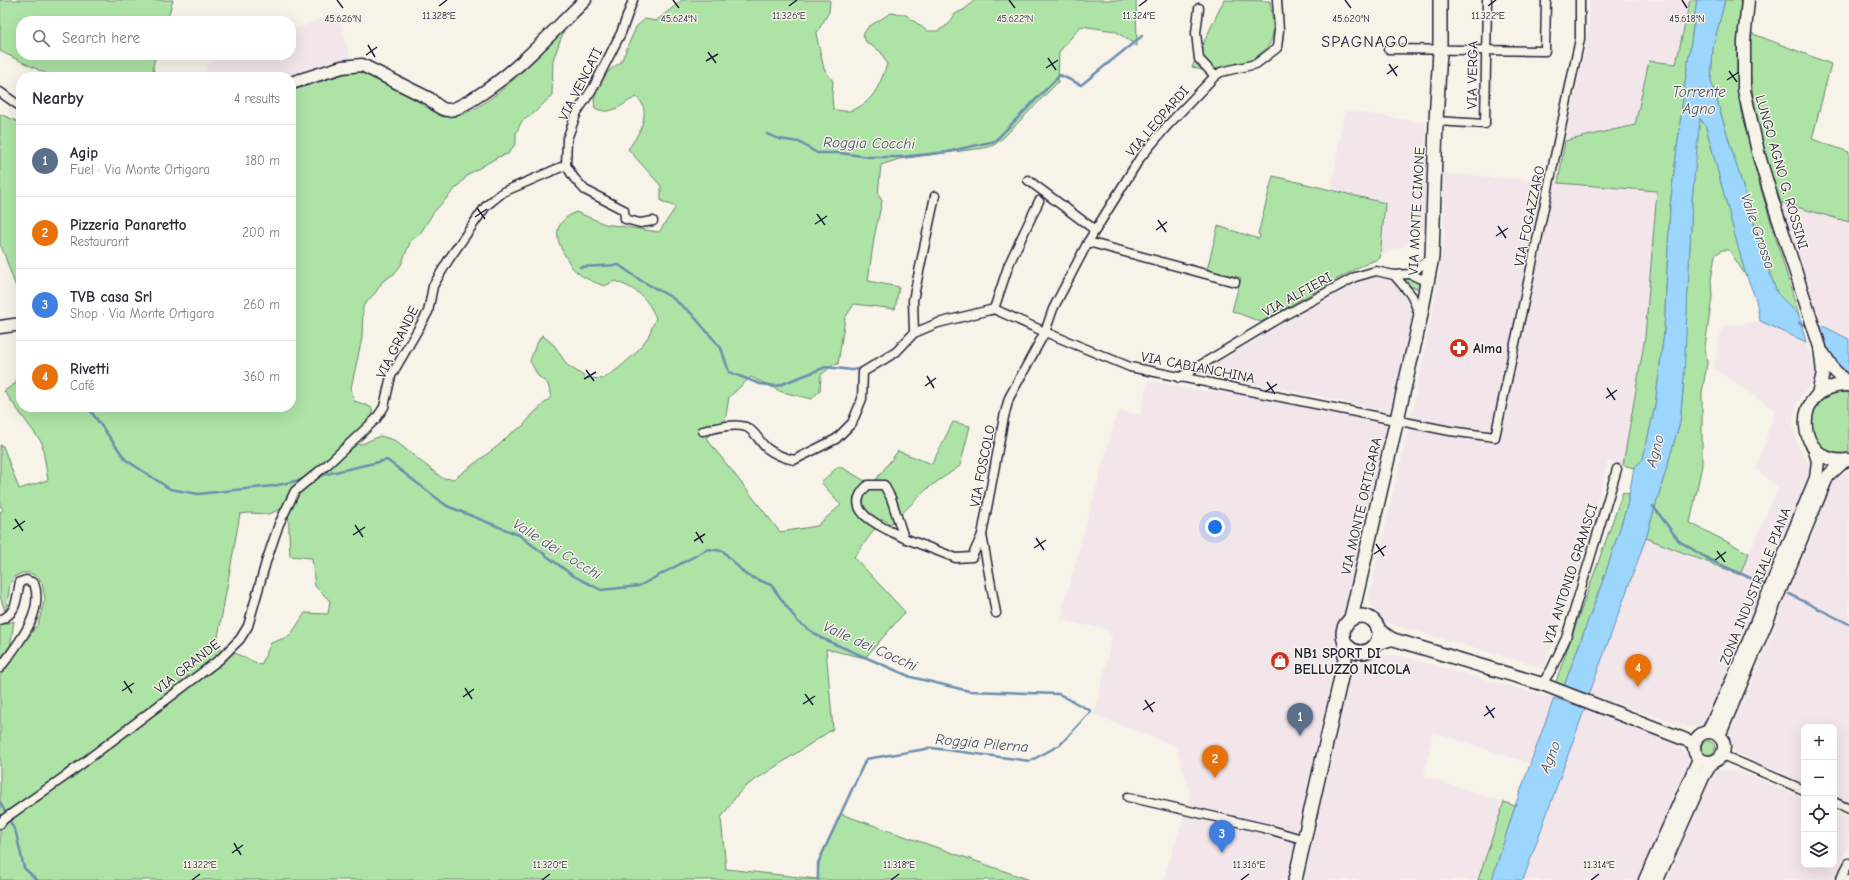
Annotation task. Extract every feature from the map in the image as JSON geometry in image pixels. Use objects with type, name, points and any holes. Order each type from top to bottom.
[{"type":"main road","points":[[296,81],[342,67],[362,65],[430,99],[439,107],[448,110],[463,105],[480,95],[514,70],[585,0]]},
{"type":"main road","name":"VIA MONTE CIMONE","points":[[1397,420],[1420,321],[1432,257],[1436,121],[1440,51],[1440,0]]},
{"type":"main road","name":"LUNGO AGNO G. ROSSINI","points":[[1748,0],[1744,41],[1744,90],[1759,156],[1820,347]]},
{"type":"main road","points":[[0,327],[16,325]]},
{"type":"main road","points":[[1820,347],[1834,370],[1849,385]]},
{"type":"main road","points":[[1818,394],[1823,373],[1820,347]]},
{"type":"main road","points":[[1818,394],[1827,388],[1838,385],[1849,385]]},
{"type":"main road","name":"ZONA INDUSTRIALE PIANA","points":[[1714,734],[1739,665],[1816,478],[1818,461],[1814,448],[1807,435],[1805,420],[1809,406],[1818,394]]},
{"type":"main road","name":"VIA MONTE ORTIGARA","points":[[1358,617],[1356,599],[1397,420]]},
{"type":"main road","name":"ZONA INDUSTRIALE PIANA","points":[[1814,448],[1823,455],[1833,459],[1847,460]]},
{"type":"main road","name":"ZONA INDUSTRIALE PIANA","points":[[1714,734],[1825,482],[1834,469],[1847,460]]},
{"type":"main road","points":[[1295,880],[1345,660],[1343,630],[1358,617],[1374,621],[1379,630],[1392,639],[1547,686],[1602,706],[1694,743],[1695,752],[1699,759],[1712,762]]},
{"type":"main road","points":[[1345,660],[1360,653],[1369,651],[1379,640],[1379,630]]},
{"type":"main road","points":[[1376,644],[1392,639]]},
{"type":"main road","points":[[1345,643],[1351,650],[1360,653]]},
{"type":"main road","points":[[1657,880],[1703,777],[1712,762],[1722,754],[1724,746],[1714,734]]},
{"type":"main road","name":"ZONA INDUSTRIALE PIANA","points":[[1694,743],[1699,736],[1714,734]]},
{"type":"main road","points":[[1645,880],[1699,759]]},
{"type":"street","name":"VIA VENCATI","points":[[566,165],[567,139],[577,112],[593,88],[621,33],[633,0]]},
{"type":"street","name":"VIA LEOPARDI","points":[[1045,332],[1053,309],[1088,242],[1140,158],[1167,126],[1215,76],[1221,72],[1256,64],[1277,48],[1280,30],[1277,0]]},
{"type":"street","name":"VIA VERGA","points":[[1436,121],[1485,124],[1487,0]]},
{"type":"street","points":[[1388,49],[1440,51],[1544,51],[1546,0]]},
{"type":"street","name":"VIA FOGAZZARO","points":[[1495,437],[1580,39],[1580,0]]},
{"type":"street","points":[[1199,8],[1196,33],[1199,59],[1215,76]]},
{"type":"street","points":[[0,92],[16,103]]},
{"type":"street","points":[[566,165],[574,178],[585,190],[624,210],[624,219],[640,223],[654,221]]},
{"type":"street","name":"VIA GRANDE","points":[[2,821],[67,775],[208,668],[240,639],[248,626],[266,562],[280,524],[295,491],[376,419],[384,407],[392,376],[428,312],[433,286],[449,259],[486,206],[503,192],[566,165]]},
{"type":"street","points":[[1028,180],[1095,230]]},
{"type":"street","points":[[914,332],[913,300],[935,196]]},
{"type":"street","points":[[703,431],[719,427],[738,426],[747,428],[758,437],[767,449],[779,456],[794,460],[836,439],[852,423],[862,399],[863,372],[896,352],[914,332],[938,323],[994,309],[1009,264],[1039,201]]},
{"type":"street","points":[[1088,242],[1235,282]]},
{"type":"street","points":[[1427,286],[1410,274],[1432,257]]},
{"type":"street","name":"VIA ALFIERI","points":[[1179,378],[1274,321],[1355,276],[1376,271],[1394,275],[1410,274]]},
{"type":"street","points":[[1394,275],[1412,296],[1420,321]]},
{"type":"street","points":[[1408,291],[1427,286]]},
{"type":"street","name":"VIA CABIANCHINA","points":[[994,309],[1130,367],[1450,431],[1495,437]]},
{"type":"street","name":"VIA FOSCOLO","points":[[996,613],[982,535],[1004,417],[1009,398],[1045,332]]},
{"type":"street","name":"VIA ANTONIO GRAMSCI","points":[[1547,686],[1552,670],[1566,638],[1617,469]]},
{"type":"street","points":[[904,538],[891,498],[884,485],[868,485],[860,492],[858,501],[862,513],[870,522],[904,538],[956,558],[972,557],[982,535]]},
{"type":"street","points":[[0,620],[7,617],[14,610],[20,582],[26,580],[34,583],[38,593],[32,619],[0,668]]},
{"type":"street","points":[[1722,754],[1801,789]]},
{"type":"street","points":[[1128,797],[1305,840]]},
{"type":"street","points":[[1837,803],[1849,809]]},
{"type":"street","points":[[1840,880],[1849,863]]},
{"type":"shaded area","points":[[1589,0],[1690,0],[1676,65],[1649,61],[1635,126],[1565,141],[1582,65],[1589,24]]},
{"type":"shaded area","points":[[337,12],[351,59],[296,76],[296,72],[206,72],[207,64],[217,60],[296,60],[296,29]]},
{"type":"shaded area","points":[[1345,110],[1426,123],[1426,224],[1418,234],[1401,247],[1392,250],[1380,258],[1385,203],[1330,194]]},
{"type":"shaded area","points":[[1444,173],[1657,191],[1645,337],[1623,465],[1608,461],[1580,568],[1544,668],[1383,622],[1368,600],[1411,418],[1438,281],[1444,240]]},
{"type":"shaded area","points":[[1779,202],[1849,222],[1849,339],[1819,324]]},
{"type":"shaded area","points":[[1368,276],[1390,279],[1400,287],[1416,306],[1393,413],[1318,396],[1199,374],[1339,289]]},
{"type":"shaded area","points":[[1760,321],[1806,342],[1818,380],[1809,387],[1798,401],[1793,417],[1793,427],[1797,443],[1806,458],[1812,464],[1813,479],[1784,538],[1705,727],[1688,727],[1589,695],[1646,538],[1740,575],[1778,488],[1756,469],[1775,411],[1714,368],[1722,327]]},
{"type":"shaded area","points":[[1148,380],[1188,389],[1259,397],[1391,426],[1349,600],[1286,880],[1163,880],[1191,796],[1176,746],[1094,715],[1112,637],[1106,629],[1061,620],[1063,607],[1117,412],[1121,411],[1140,415]]},
{"type":"shaded area","points":[[1849,471],[1849,804],[1837,798],[1837,724],[1801,724],[1801,782],[1736,753],[1726,741],[1776,624],[1786,593],[1810,542],[1833,483],[1842,474]]},
{"type":"shaded area","points":[[1379,655],[1397,655],[1554,698],[1531,764],[1433,732],[1424,776],[1504,802],[1478,880],[1304,880],[1352,666]]},
{"type":"shaded area","points":[[1585,708],[1676,744],[1688,755],[1688,768],[1639,880],[1523,880]]},
{"type":"shaded area","points":[[1714,770],[1741,771],[1801,798],[1801,868],[1837,868],[1837,813],[1849,818],[1849,842],[1840,866],[1831,880],[1667,880]]},
{"type":"green space","points":[[0,0],[173,0],[168,16],[16,16],[16,59],[0,51]]},
{"type":"green space","points":[[682,0],[830,0],[829,12],[816,34],[824,69],[833,81],[833,109],[849,111],[864,104],[878,87],[887,64],[881,52],[866,42],[863,35],[868,27],[891,13],[906,15],[927,31],[938,31],[949,24],[955,14],[965,9],[975,0],[1136,0],[1137,46],[1115,31],[1081,26],[1059,52],[1058,82],[1004,137],[994,145],[984,148],[899,159],[881,165],[878,194],[882,201],[874,238],[868,281],[899,287],[895,309],[854,304],[845,318],[838,364],[833,365],[821,375],[820,390],[812,399],[782,392],[751,377],[729,397],[725,421],[706,438],[780,532],[817,526],[841,505],[821,482],[839,466],[872,485],[898,451],[932,464],[953,422],[970,426],[960,466],[928,488],[891,524],[882,519],[854,557],[905,612],[865,658],[826,649],[833,729],[746,786],[737,795],[721,818],[726,869],[817,879],[820,857],[841,814],[1030,880],[0,880],[0,676],[38,624],[45,599],[42,583],[38,577],[30,573],[22,573],[14,577],[10,584],[6,611],[0,596],[0,512],[3,510],[0,505],[0,445],[3,446],[19,489],[48,480],[42,443],[19,412],[296,412],[296,89],[353,71],[361,72],[376,77],[441,115],[459,115],[475,109],[492,98],[525,69],[564,30],[553,60],[552,95],[533,114],[522,121],[516,133],[516,143],[508,154],[498,157],[469,174],[433,213],[420,234],[411,240],[401,265],[394,274],[383,281],[375,293],[363,306],[362,338],[351,388],[354,401],[372,408],[373,420],[348,444],[362,444],[380,436],[394,440],[442,478],[454,479],[499,445],[510,434],[523,426],[551,397],[548,384],[538,376],[530,361],[535,347],[542,335],[554,345],[567,365],[587,378],[603,379],[635,354],[648,337],[656,318],[645,299],[630,287],[615,281],[604,286],[575,271],[562,250],[558,237],[558,231],[563,221],[568,216],[576,212],[605,224],[659,232],[676,207],[661,201],[661,186],[628,149],[640,130],[644,116],[644,108],[641,102],[636,97],[611,110],[606,111],[595,108],[594,100],[600,82],[610,70],[621,62],[636,27],[645,19],[656,21]],"holes":[[[288,506],[290,556],[312,558],[315,586],[330,601],[328,614],[305,613],[290,636],[271,643],[261,665],[226,649],[216,648],[240,514],[269,514]]]},
{"type":"green space","points":[[1224,0],[1270,1],[1273,25],[1272,39],[1264,51],[1243,64],[1224,67],[1211,73],[1192,67]]},
{"type":"green space","points":[[1690,0],[1697,0],[1670,206],[1664,332],[1655,406],[1643,460],[1634,468],[1623,465],[1645,337],[1657,191],[1558,183],[1565,141],[1635,125],[1649,61],[1676,64]]},
{"type":"green space","points":[[1725,0],[1741,0],[1737,48],[1737,74],[1741,111],[1760,186],[1799,315],[1777,293],[1765,260],[1711,81],[1713,47]]},
{"type":"green space","points":[[1751,33],[1831,64],[1812,139],[1849,152],[1849,222],[1779,202],[1757,119],[1753,98],[1750,55]]},
{"type":"green space","points":[[18,60],[155,60],[154,72],[43,72]]},
{"type":"green space","points":[[0,114],[16,121],[16,287],[0,246]]},
{"type":"green space","points":[[1699,118],[1706,127],[1746,276],[1729,250],[1722,250],[1715,255],[1711,280],[1712,297],[1705,347],[1707,363],[1702,393],[1702,465],[1690,523],[1749,553],[1740,575],[1646,538],[1680,422],[1683,391],[1692,201]]},
{"type":"green space","points":[[1273,176],[1385,203],[1380,258],[1359,267],[1261,322],[1232,311],[1241,278],[1220,273],[1217,276],[1206,274],[1218,226],[1259,239],[1260,235],[1258,234]]},
{"type":"green space","points":[[1406,277],[1418,281],[1421,288],[1410,286],[1402,278]]},
{"type":"green space","points":[[16,383],[16,407],[4,391]]},
{"type":"green space","points":[[1838,392],[1849,393],[1849,453],[1834,452],[1823,447],[1816,439],[1812,429],[1812,418],[1816,408],[1825,399]]},
{"type":"green space","points":[[1623,492],[1629,494],[1627,506],[1606,572],[1564,686],[1555,684]]},
{"type":"green space","points":[[14,621],[10,648],[0,659],[0,624],[7,624]]},
{"type":"green space","points":[[1708,741],[1713,743],[1715,748],[1713,753],[1708,755],[1703,753],[1701,748],[1703,743]]},
{"type":"green space","points":[[1504,802],[1515,806],[1492,880],[1478,880]]},
{"type":"water","name":"Torrente Agno","points":[[1697,0],[1725,0],[1713,47],[1711,81],[1765,260],[1777,293],[1799,315],[1806,342],[1760,321],[1756,300],[1744,269],[1706,127],[1700,118],[1692,201],[1684,378],[1680,422],[1646,538],[1589,695],[1564,686],[1606,572],[1627,506],[1634,468],[1643,459],[1655,406],[1664,332],[1670,206]]},
{"type":"water","points":[[1819,324],[1849,339],[1849,375],[1842,370],[1833,359]]},
{"type":"water","name":"Agno","points":[[1554,698],[1585,708],[1523,880],[1492,880],[1515,806]]},
{"type":"waterway","name":"Roggia Cocchi","points":[[767,134],[779,139],[799,142],[817,153],[840,153],[869,157],[901,157],[947,152],[995,141],[1060,75],[1081,85],[1142,36]]},
{"type":"waterway","points":[[580,267],[619,265],[640,280],[671,297],[691,313],[721,348],[729,372],[760,384],[777,386],[826,367],[852,370],[865,368]]},
{"type":"waterway","points":[[984,315],[999,314]]},
{"type":"waterway","name":"Valle Grossa","points":[[1799,323],[1809,327]]},
{"type":"waterway","name":"Valle dei Cocchi","points":[[91,412],[126,460],[170,489],[198,494],[273,486],[305,479]]},
{"type":"waterway","name":"Valle dei Cocchi","points":[[318,476],[387,460],[447,506],[519,535],[572,575],[601,590],[639,586],[708,549],[723,551],[746,575],[771,585],[798,622],[821,638],[911,677],[969,691],[1059,694],[1091,711],[1060,745],[1030,761],[932,748],[866,759],[818,863],[818,880]]},
{"type":"waterway","points":[[1653,506],[1679,541],[1710,560],[1764,584]]},
{"type":"waterway","points":[[1789,594],[1849,624]]},
{"type":"waterway","points":[[0,802],[16,833],[24,868],[37,880]]},
{"type":"place","name":"Alma","points":[[1459,348]]},
{"type":"place","name":"NB1 SPORT DI BELLUZZO NICOLA","points":[[1280,661]]},
{"type":"place","name":"Rivetti","points":[[1638,687]]},
{"type":"place","name":"Agip","points":[[1300,736]]},
{"type":"place","name":"Pizzeria Panaretto","points":[[1215,778]]},
{"type":"place","name":"TVB casa Srl","points":[[1222,853]]},
{"type":"district","name":"SPAGNAGO","points":[[1365,41]]},
{"type":"water label","name":"Roggia Pilerna","points":[[982,743]]}]
